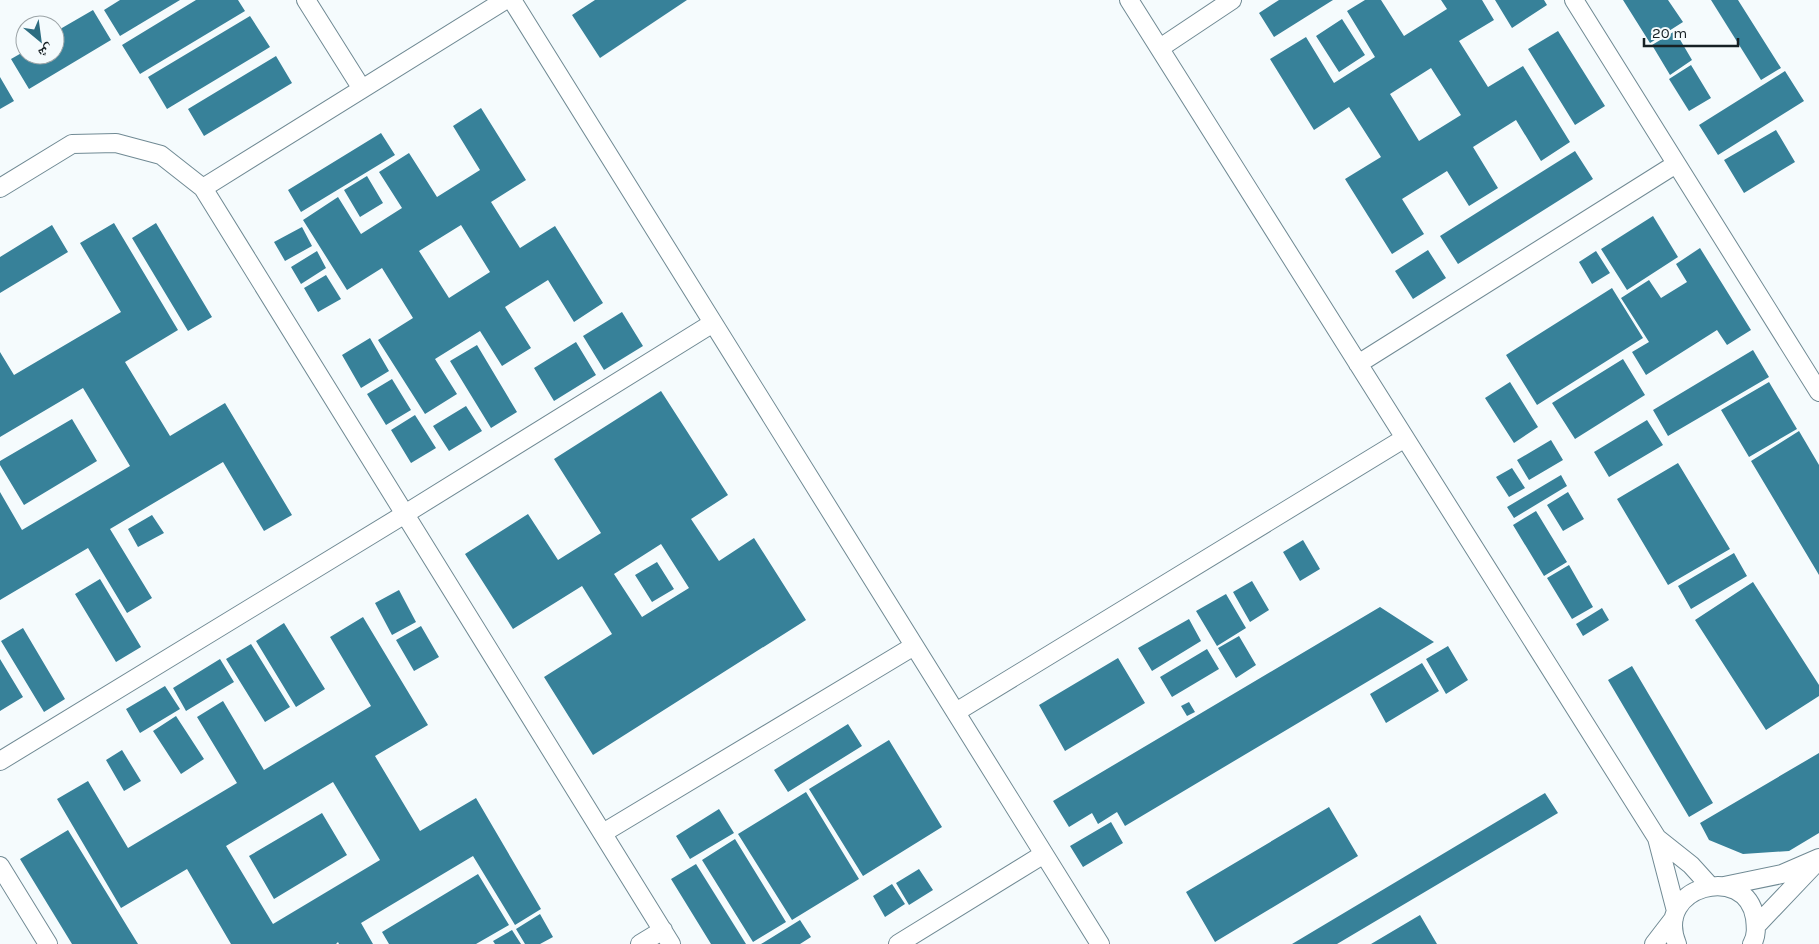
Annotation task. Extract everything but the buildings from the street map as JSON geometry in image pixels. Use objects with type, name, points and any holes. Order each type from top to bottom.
[{"type":"lane","points":[[306,0],[362,89]]},
{"type":"lane","points":[[203,188],[505,0]]},
{"type":"lane","points":[[512,0],[1100,944]]},
{"type":"lane","points":[[1129,0],[1657,838],[1676,915],[1674,936],[1677,944]]},
{"type":"lane","points":[[1160,48],[1232,0]]},
{"type":"lane","points":[[1574,0],[1819,392]]},
{"type":"lane","points":[[0,188],[72,144],[116,143],[161,155],[203,188],[667,937],[640,944]]},
{"type":"lane","points":[[1358,364],[1676,164]]},
{"type":"lane","points":[[0,761],[405,514],[713,323]]},
{"type":"lane","points":[[956,712],[1405,438]]},
{"type":"lane","points":[[603,833],[914,646]]},
{"type":"lane","points":[[1657,838],[1717,886],[1737,891],[1747,900],[1754,913],[1755,939]]},
{"type":"lane","points":[[898,944],[1044,854]]},
{"type":"lane","points":[[1654,944],[1676,915],[1684,899],[1696,890],[1782,874],[1819,858]]},
{"type":"lane","points":[[1755,939],[1819,858]]},
{"type":"lane","points":[[0,866],[48,944]]}]
